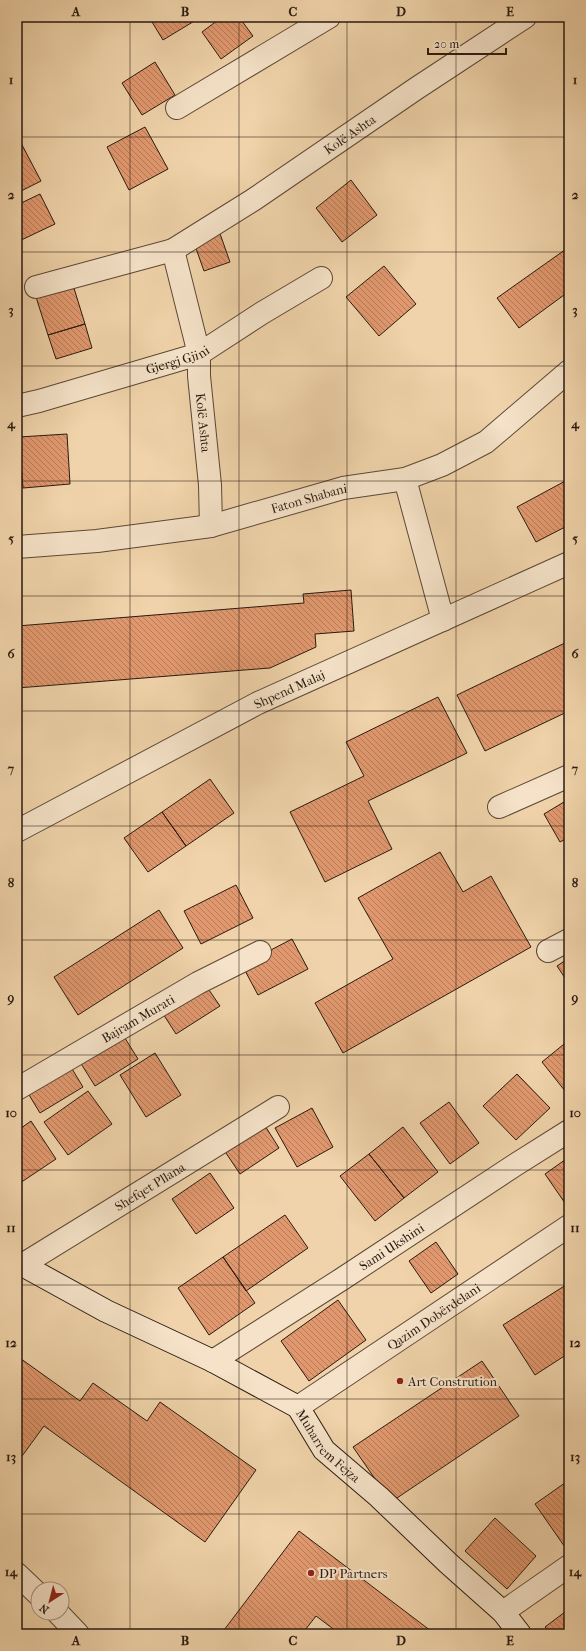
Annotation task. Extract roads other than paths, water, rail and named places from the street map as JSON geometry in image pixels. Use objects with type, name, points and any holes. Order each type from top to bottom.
[{"type":"street","points":[[177,108],[329,17]]},
{"type":"street","name":"Kolë Ashta","points":[[36,287],[172,250],[253,200],[410,92],[525,17]]},
{"type":"street","name":"Kolë Ashta","points":[[172,250],[199,354],[199,376],[210,484],[211,526]]},
{"type":"street","name":"Gjergj Gjini","points":[[17,406],[39,401],[199,354],[262,313],[321,278]]},
{"type":"street","name":"Faton Shabani","points":[[17,546],[97,541],[211,526],[343,488],[405,479],[442,464],[486,442],[569,371]]},
{"type":"street","points":[[405,479],[443,620]]},
{"type":"street","name":"Shpend Malaj","points":[[17,831],[258,704],[569,563]]},
{"type":"street","points":[[500,807],[569,776]]},
{"type":"street","points":[[548,951],[569,940]]},
{"type":"street","name":"Bajram Murati","points":[[17,1089],[198,983],[260,952]]},
{"type":"street","name":"Shefqet Pllana","points":[[19,1264],[278,1107]]},
{"type":"street","name":"Sami Ukshini","points":[[213,1361],[569,1131]]},
{"type":"street","name":"Qazim Dobërdelani","points":[[298,1408],[569,1226]]},
{"type":"street","name":"Muharrem Fejza","points":[[19,1264],[106,1311],[213,1361],[298,1408],[324,1450],[379,1496],[448,1563],[503,1612],[520,1634]]},
{"type":"street","points":[[503,1612],[569,1566]]},
{"type":"street","points":[[17,1574],[30,1586]]},
{"type":"street","points":[[66,1621],[78,1634]]},
{"type":"place","name":"Art Constrution","points":[[400,1381]]},
{"type":"place","name":"DP Partners","points":[[311,1573]]}]
